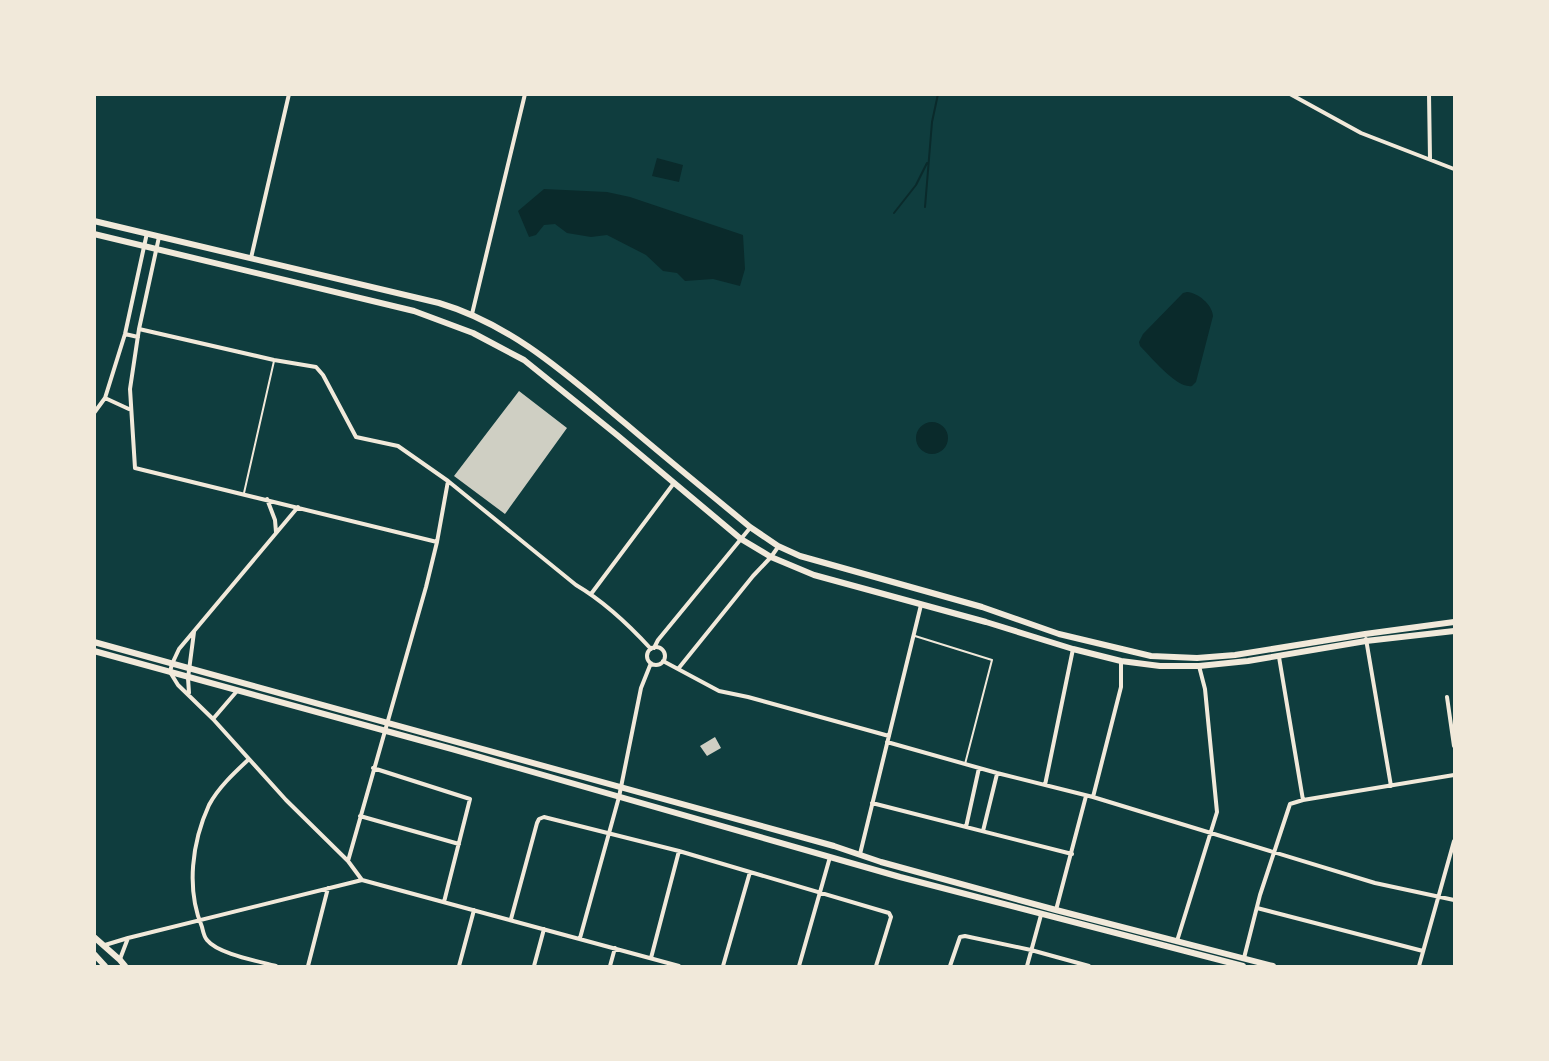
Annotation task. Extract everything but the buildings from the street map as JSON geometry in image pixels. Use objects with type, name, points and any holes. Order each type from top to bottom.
[{"type":"main road","points":[[94,221],[439,303],[472,314],[522,341],[557,366],[750,527],[778,546],[814,561],[982,607],[1059,634],[1151,656],[1197,658],[1235,655],[1366,638],[1455,631]]},
{"type":"main road","points":[[94,234],[414,311],[473,333],[524,360],[741,539],[771,557],[814,575],[1073,649],[1121,661],[1160,666],[1199,666],[1279,657],[1455,622]]},
{"type":"main road","points":[[94,642],[860,854],[881,862],[1244,958],[1252,964],[1273,966]]},
{"type":"main road","points":[[94,651],[1041,915],[1243,966]]},
{"type":"main road","points":[[94,937],[125,966]]},
{"type":"main road","points":[[94,954],[105,966]]},
{"type":"street","points":[[251,258],[289,94]]},
{"type":"street","points":[[472,314],[525,94]]},
{"type":"street","points":[[1290,94],[1361,132],[1455,170]]},
{"type":"street","points":[[1429,94],[1430,159]]},
{"type":"street","points":[[94,413],[105,398],[125,334],[148,232]]},
{"type":"street","points":[[159,235],[139,329],[130,389],[135,468],[437,542]]},
{"type":"street","points":[[139,329],[274,360],[316,367],[323,375],[356,437],[398,446],[448,481],[576,585],[627,623],[653,648],[663,651],[663,661]]},
{"type":"street","points":[[125,334],[138,337]]},
{"type":"street","points":[[105,398],[131,410]]},
{"type":"street","points":[[348,861],[437,542],[448,481]]},
{"type":"street","points":[[591,594],[674,483]]},
{"type":"street","points":[[267,500],[275,520],[276,533]]},
{"type":"street","points":[[298,507],[178,649],[170,672],[178,685],[213,719],[286,800],[348,861],[362,880]]},
{"type":"street","points":[[580,938],[621,789],[639,698],[651,663],[648,658],[658,640],[750,527]]},
{"type":"street","points":[[678,669],[778,546]]},
{"type":"street","points":[[860,854],[921,605]]},
{"type":"street","points":[[189,694],[188,678],[194,632]]},
{"type":"street","points":[[1366,638],[1391,786]]},
{"type":"street","points":[[1045,785],[1073,649]]},
{"type":"street","points":[[1279,657],[1303,800]]},
{"type":"street","points":[[663,661],[719,691],[889,736]]},
{"type":"street","points":[[651,663],[658,664],[663,661]]},
{"type":"street","points":[[1093,797],[1121,687],[1121,661]]},
{"type":"street","points":[[1177,941],[1217,812],[1205,689],[1199,666]]},
{"type":"street","points":[[213,719],[237,691]]},
{"type":"street","points":[[1447,697],[1455,746]]},
{"type":"street","points":[[887,742],[1093,797],[1375,883],[1455,900]]},
{"type":"street","points":[[248,760],[233,773],[214,796],[209,806],[197,842],[193,869],[193,894],[199,920],[207,940],[217,948],[276,966]]},
{"type":"street","points":[[373,768],[471,799],[444,902]]},
{"type":"street","points":[[966,827],[979,768]]},
{"type":"street","points":[[983,831],[997,773]]},
{"type":"street","points":[[1244,958],[1257,908],[1290,804],[1455,775]]},
{"type":"street","points":[[1056,910],[1086,796]]},
{"type":"street","points":[[872,803],[1072,854]]},
{"type":"street","points":[[360,816],[459,844]]},
{"type":"street","points":[[511,920],[537,823],[544,817],[680,851],[889,913],[891,917],[876,966]]},
{"type":"street","points":[[1419,966],[1455,841]]},
{"type":"street","points":[[651,958],[680,851]]},
{"type":"street","points":[[800,966],[830,856]]},
{"type":"street","points":[[723,966],[750,872]]},
{"type":"street","points":[[105,945],[362,880],[679,966]]},
{"type":"street","points":[[308,966],[328,888]]},
{"type":"street","points":[[1257,908],[1424,951]]},
{"type":"street","points":[[459,966],[474,910]]},
{"type":"street","points":[[1027,966],[1041,915]]},
{"type":"street","points":[[534,966],[544,929]]},
{"type":"street","points":[[950,966],[960,937],[966,936],[1031,950],[1089,966]]},
{"type":"street","points":[[120,960],[128,938]]},
{"type":"street","points":[[610,966],[615,948]]},
{"type":"lane","points":[[244,493],[274,360]]},
{"type":"lane","points":[[913,635],[992,660],[965,764]]},
{"type":"water","points":[[657,158],[683,165],[679,182],[652,176]]},
{"type":"water","points":[[544,189],[607,192],[630,197],[743,235],[745,269],[740,286],[713,279],[685,281],[677,273],[663,271],[646,255],[607,235],[591,237],[567,233],[555,224],[544,225],[536,235],[529,237],[518,211]]},
{"type":"water","points":[[1183,293],[1196,294],[1204,300],[1213,316],[1196,382],[1192,386],[1186,386],[1172,378],[1140,346],[1139,342],[1143,334]]},
{"type":"water","points":[[932,422],[943,427],[948,438],[943,449],[932,454],[921,449],[916,438],[921,427]]},
{"type":"waterway","points":[[925,207],[932,122],[938,94]]},
{"type":"waterway","points":[[894,213],[916,185],[927,163]]}]
